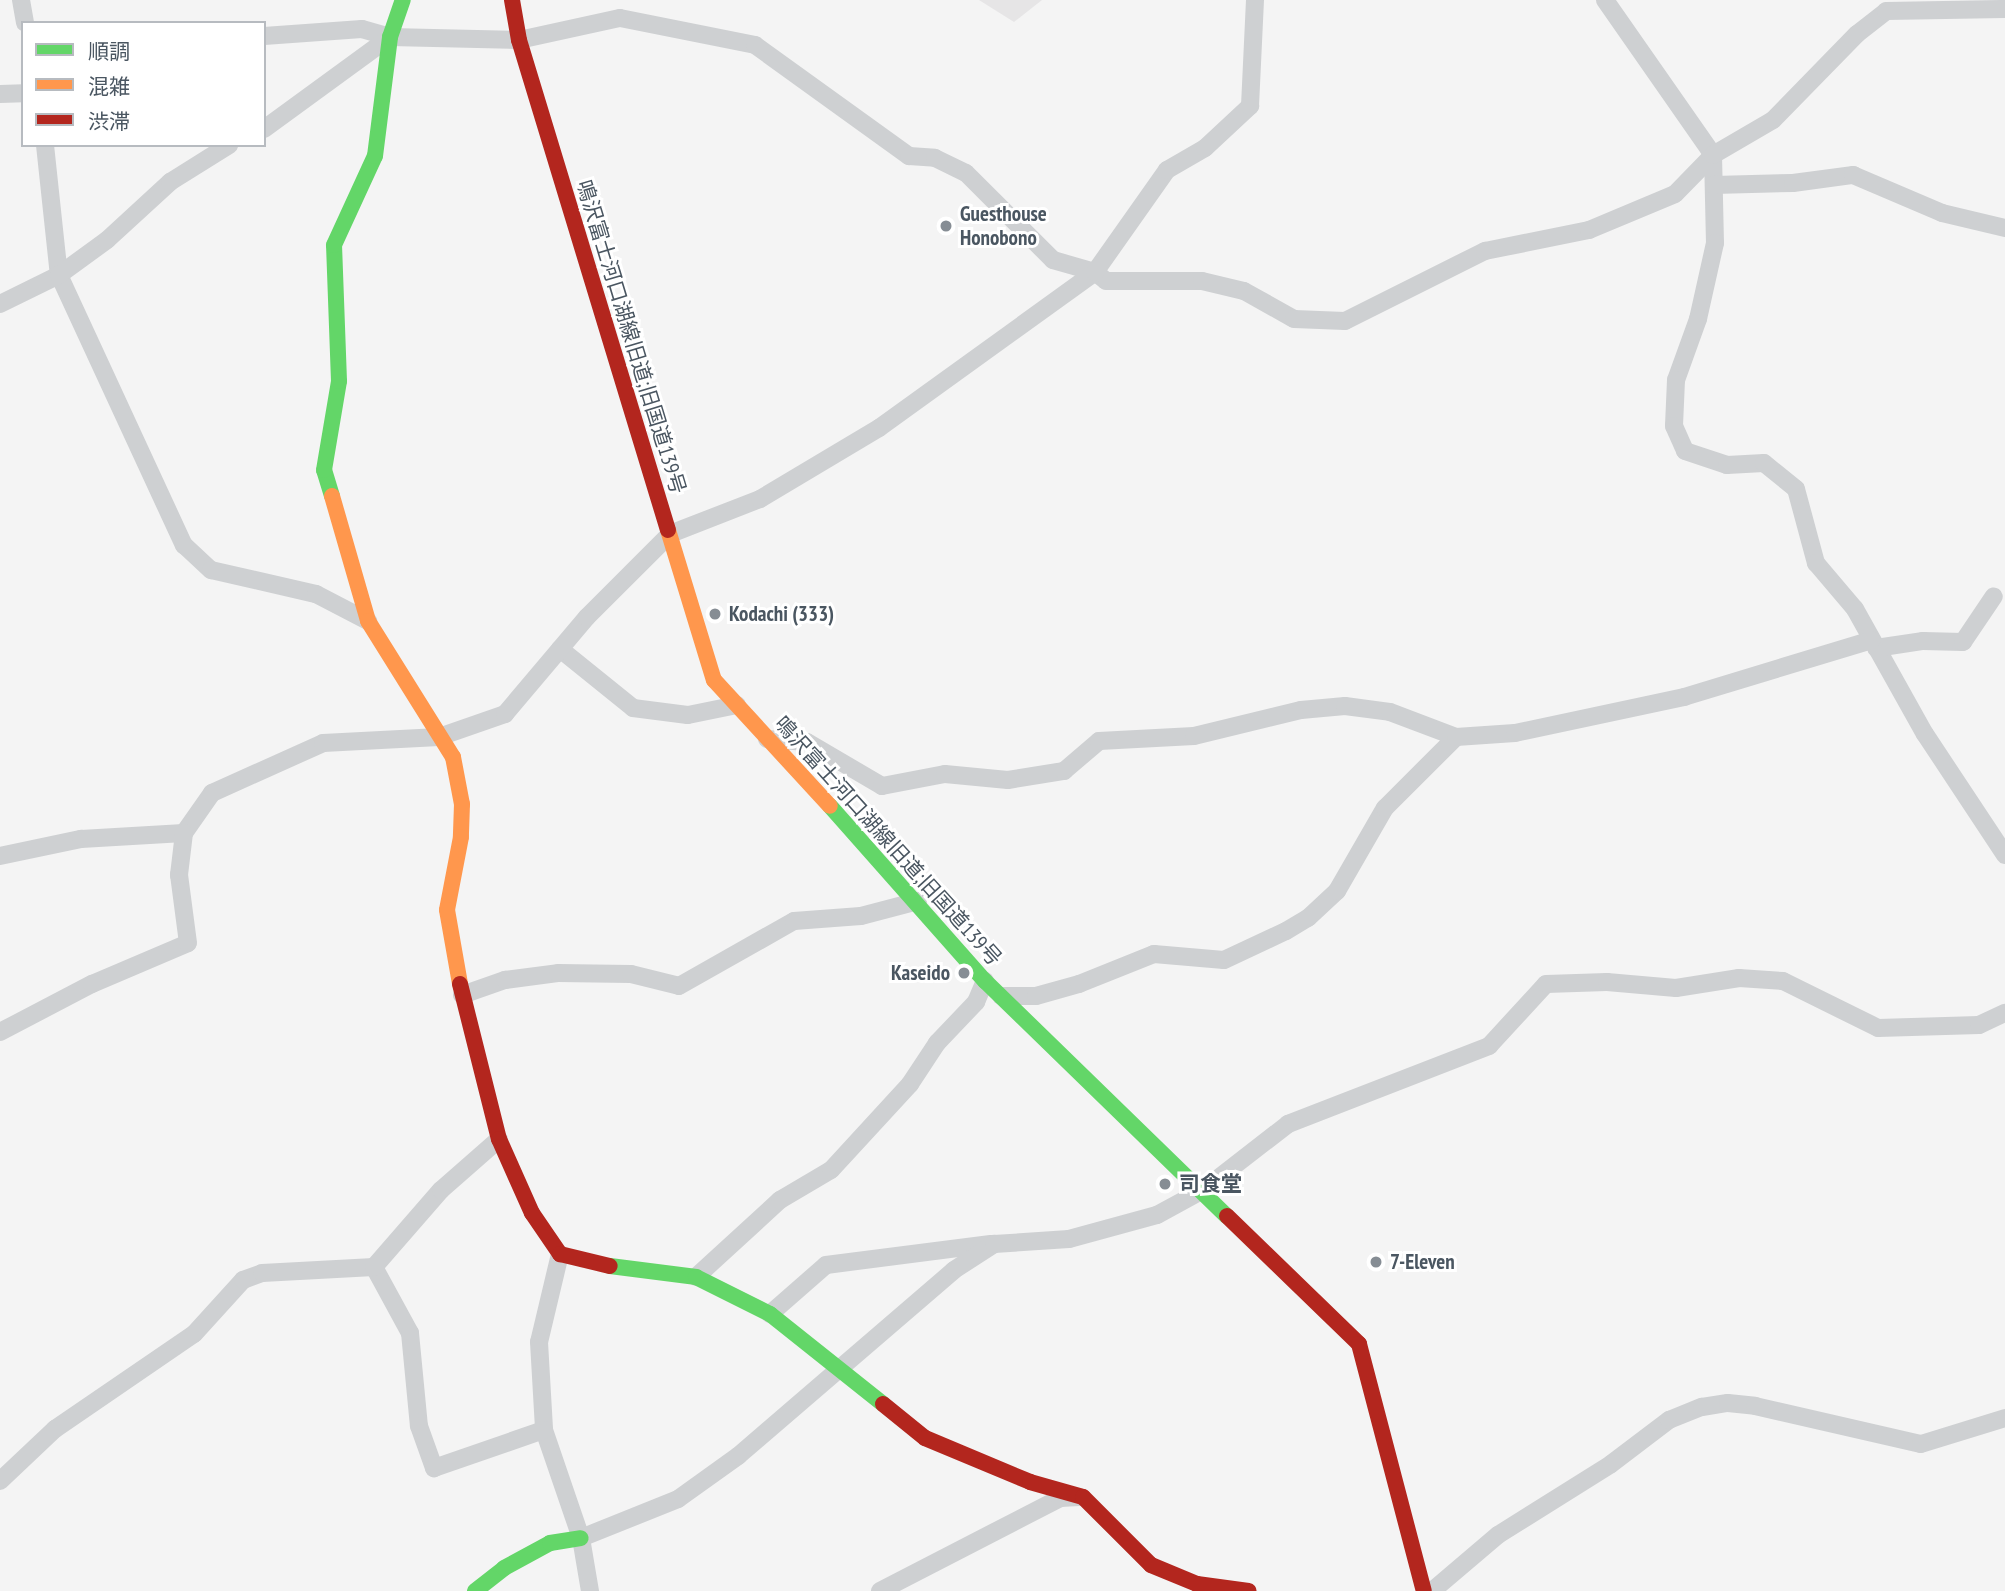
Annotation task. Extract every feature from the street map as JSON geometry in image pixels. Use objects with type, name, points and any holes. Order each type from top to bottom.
[{"type":"street","points":[[21,0],[25,21]]},
{"type":"street","points":[[403,0],[390,37],[375,156],[334,246],[340,381],[324,470],[368,621],[453,757],[462,804],[461,837],[447,910],[462,995],[499,1139],[532,1213],[560,1254],[640,1273],[696,1277],[770,1314],[837,1371],[925,1438],[1030,1482],[1083,1497],[1152,1565],[1197,1584],[1249,1591]]},
{"type":"street","name":"鳴沢富士河口湖線旧道;旧国道139号","points":[[512,0],[519,40],[714,680],[918,901],[985,981],[1359,1344],[1374,1388],[1424,1591]]},
{"type":"street","points":[[0,1032],[92,984],[188,943],[180,875],[184,833],[212,793],[323,743],[439,737],[505,714],[560,649],[670,534],[760,499],[879,428],[1095,272],[1167,170],[1205,148],[1250,106],[1255,0]]},
{"type":"street","points":[[1605,0],[1713,155],[1715,243],[1698,319],[1676,380],[1674,426],[1685,451],[1727,465],[1764,463],[1796,489],[1816,563],[1855,609],[1925,734],[2005,855]]},
{"type":"street","points":[[266,36],[362,29],[390,37],[519,40],[620,19],[755,45],[909,156],[935,158],[966,173],[1053,260],[1095,272],[1106,281],[1202,281],[1244,291],[1294,320],[1345,321],[1485,251],[1590,230],[1675,194],[1713,155],[1773,120],[1857,34],[1886,11],[2005,9]]},
{"type":"street","points":[[266,128],[390,37]]},
{"type":"street","points":[[0,94],[21,93]]},
{"type":"street","points":[[45,147],[59,275],[184,545],[211,570],[316,594],[368,621]]},
{"type":"street","points":[[0,304],[59,275],[107,240],[170,182],[226,147]]},
{"type":"street","points":[[1714,185],[1793,183],[1853,175],[1942,213],[2005,228]]},
{"type":"street","points":[[767,739],[807,742],[882,786],[945,774],[1008,780],[1064,771],[1100,741],[1194,736],[1301,710],[1345,706],[1390,712],[1456,737],[1515,733],[1684,697],[1874,644],[1963,642],[1994,596]]},
{"type":"street","points":[[560,649],[633,708],[688,715],[737,705]]},
{"type":"street","points":[[1001,996],[1036,996],[1079,984],[1154,954],[1224,960],[1286,931],[1308,918],[1337,891],[1385,807],[1456,737]]},
{"type":"street","points":[[0,856],[81,839],[184,833]]},
{"type":"street","points":[[462,995],[505,980],[558,973],[631,974],[679,986],[794,921],[861,916],[918,901]]},
{"type":"street","points":[[770,1314],[826,1265],[995,1244],[1069,1238],[1121,1227],[1157,1215],[1203,1190],[1288,1124],[1489,1046],[1546,984],[1676,988],[1739,978],[1783,981],[1878,1028],[1979,1025],[2005,1013]]},
{"type":"street","points":[[696,1277],[780,1200],[831,1170],[910,1084],[937,1043],[976,1002],[985,981]]},
{"type":"street","points":[[0,1481],[55,1429],[194,1334],[243,1280],[262,1273],[374,1267],[441,1190],[499,1139]]},
{"type":"street","points":[[475,1591],[505,1567],[550,1543],[581,1538],[678,1499],[738,1456],[954,1270],[995,1244]]},
{"type":"street","points":[[560,1254],[539,1342],[544,1430],[581,1538],[590,1591]]},
{"type":"street","points":[[374,1267],[410,1333],[419,1426],[434,1468],[544,1430]]},
{"type":"street","points":[[1432,1591],[1498,1535],[1611,1464],[1669,1420],[1702,1407],[1728,1403],[1755,1406],[1921,1444],[2005,1418]]},
{"type":"street","points":[[880,1591],[1060,1498],[1083,1497]]},
{"type":"shaded area","points":[[979,0],[1042,0],[1014,22]]},
{"type":"traffic: fast","points":[[332,496],[324,470],[339,381],[334,245],[375,156],[390,37],[403,0]]},
{"type":"traffic: fast","points":[[830,806],[985,981],[1227,1216]]},
{"type":"traffic: fast","points":[[610,1266],[696,1277],[770,1314],[883,1404]]},
{"type":"traffic: fast","points":[[475,1591],[504,1568],[550,1543],[581,1538]]},
{"type":"traffic: slow","points":[[332,496],[368,621],[453,757],[462,804],[461,837],[447,910],[460,984]]},
{"type":"traffic: slow","points":[[668,530],[714,680],[830,806]]},
{"type":"traffic: jam","points":[[512,0],[519,40],[668,530]]},
{"type":"traffic: jam","points":[[460,984],[499,1139],[532,1213],[560,1254],[610,1266]]},
{"type":"traffic: jam","points":[[1227,1216],[1359,1344],[1424,1591]]},
{"type":"traffic: jam","points":[[883,1404],[925,1438],[1030,1482],[1083,1497],[1151,1565],[1197,1584],[1249,1591]]},
{"type":"place","name":"Guesthouse Honobono","points":[[946,226]]},
{"type":"place","name":"Kodachi (333)","points":[[715,614]]},
{"type":"place","name":"Kaseido","points":[[964,973]]},
{"type":"place","name":"司食堂","points":[[1165,1184]]},
{"type":"place","name":"7-Eleven","points":[[1376,1262]]}]
